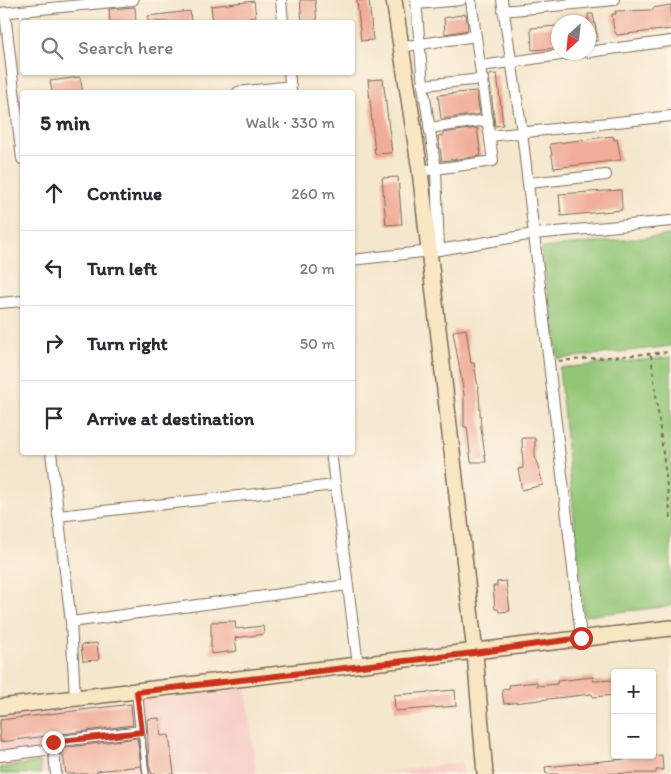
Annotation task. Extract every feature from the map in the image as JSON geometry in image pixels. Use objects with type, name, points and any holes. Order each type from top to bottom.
[{"type":"main road","points":[[394,0],[433,251],[485,774]]},
{"type":"main road","points":[[0,707],[474,653],[671,628]]},
{"type":"street","points":[[20,118],[3,13],[133,0]]},
{"type":"street","points":[[281,0],[283,20]]},
{"type":"street","points":[[433,251],[436,170],[423,85],[417,2],[461,0]]},
{"type":"street","points":[[420,171],[493,161],[471,0]]},
{"type":"street","points":[[581,638],[522,132],[503,5],[614,0]]},
{"type":"street","points":[[400,47],[476,36]]},
{"type":"street","points":[[596,51],[671,41]]},
{"type":"street","points":[[481,66],[551,56]]},
{"type":"street","points":[[273,90],[291,89],[289,75]]},
{"type":"street","points":[[423,85],[483,79]]},
{"type":"street","points":[[490,136],[671,116]]},
{"type":"street","points":[[429,128],[488,120]]},
{"type":"street","points":[[528,183],[606,175]]},
{"type":"street","points":[[355,260],[433,251],[534,234],[671,221]]},
{"type":"street","points":[[0,303],[20,301]]},
{"type":"street","points":[[51,455],[71,622],[76,698]]},
{"type":"street","points":[[332,455],[358,665]]},
{"type":"street","points":[[58,516],[335,486]]},
{"type":"street","points":[[71,622],[348,585]]},
{"type":"street","points":[[56,774],[53,742],[142,732],[137,692]]},
{"type":"street","points":[[0,756],[53,749]]},
{"type":"lane","points":[[142,732],[146,774]]},
{"type":"path","points":[[549,361],[651,355],[671,352]]},
{"type":"path","points":[[651,355],[671,520]]},
{"type":"shaded area","points":[[246,687],[256,774],[0,774],[0,716]]},
{"type":"shaded area","points":[[462,762],[463,774],[371,774]]},
{"type":"green space","points":[[671,235],[671,346],[558,359],[541,248]]},
{"type":"green space","points":[[671,357],[671,606],[584,616],[559,368]]},
{"type":"green space","points":[[40,762],[41,774],[0,774],[0,768]]},
{"type":"building","points":[[300,0],[315,0],[317,20],[302,20]]},
{"type":"building","points":[[357,0],[369,0],[373,40],[361,41]]},
{"type":"building","points":[[254,1],[256,17],[213,20],[211,6]]},
{"type":"building","points":[[671,5],[671,29],[617,35],[614,31],[612,14],[616,14],[615,11],[653,10],[653,8]]},
{"type":"building","points":[[135,7],[136,20],[110,20],[109,9]]},
{"type":"building","points":[[190,11],[191,20],[148,20],[148,16]]},
{"type":"building","points":[[466,14],[468,30],[445,34],[444,18]]},
{"type":"building","points":[[551,27],[551,49],[532,50],[531,28]]},
{"type":"building","points":[[497,74],[503,125],[495,126],[489,75]]},
{"type":"building","points":[[80,77],[83,90],[52,90],[50,81]]},
{"type":"building","points":[[383,79],[392,153],[375,154],[368,80]]},
{"type":"building","points":[[476,91],[480,114],[441,119],[438,95]]},
{"type":"building","points":[[477,128],[481,156],[442,161],[438,136],[443,135],[443,133]]},
{"type":"building","points":[[613,136],[614,140],[617,139],[621,160],[554,168],[550,144]]},
{"type":"building","points":[[398,177],[402,224],[386,225],[382,178]]},
{"type":"building","points":[[621,190],[622,210],[561,216],[559,194]]},
{"type":"building","points":[[466,329],[471,363],[474,363],[479,394],[486,462],[471,462],[467,427],[464,427],[464,394],[453,331]]},
{"type":"building","points":[[522,438],[535,438],[535,456],[543,485],[522,490],[518,469],[523,468]]},
{"type":"building","points":[[506,581],[510,611],[499,612],[498,609],[495,609],[493,586],[497,586],[497,582]]},
{"type":"building","points":[[235,621],[236,629],[263,626],[264,634],[235,638],[237,651],[211,654],[211,622]]},
{"type":"building","points":[[97,643],[99,660],[83,661],[81,645]]},
{"type":"building","points":[[593,677],[593,681],[611,680],[611,695],[593,697],[592,694],[504,704],[502,689],[510,688],[509,685],[537,682],[537,686],[557,684],[557,681]]},
{"type":"building","points":[[455,690],[456,706],[395,711],[394,695]]},
{"type":"building","points":[[131,704],[133,725],[0,742],[0,720]]},
{"type":"building","points":[[159,718],[161,736],[169,735],[174,774],[152,774],[149,765],[147,719]]},
{"type":"building","points":[[137,738],[141,766],[97,771],[97,774],[66,774],[62,748]]},
{"type":"building","points":[[662,755],[663,770],[656,770],[656,773],[546,774],[545,767],[623,759],[656,759],[656,756]]},
{"type":"route","points":[[53,742],[142,732],[137,692],[474,653],[581,638]]}]
